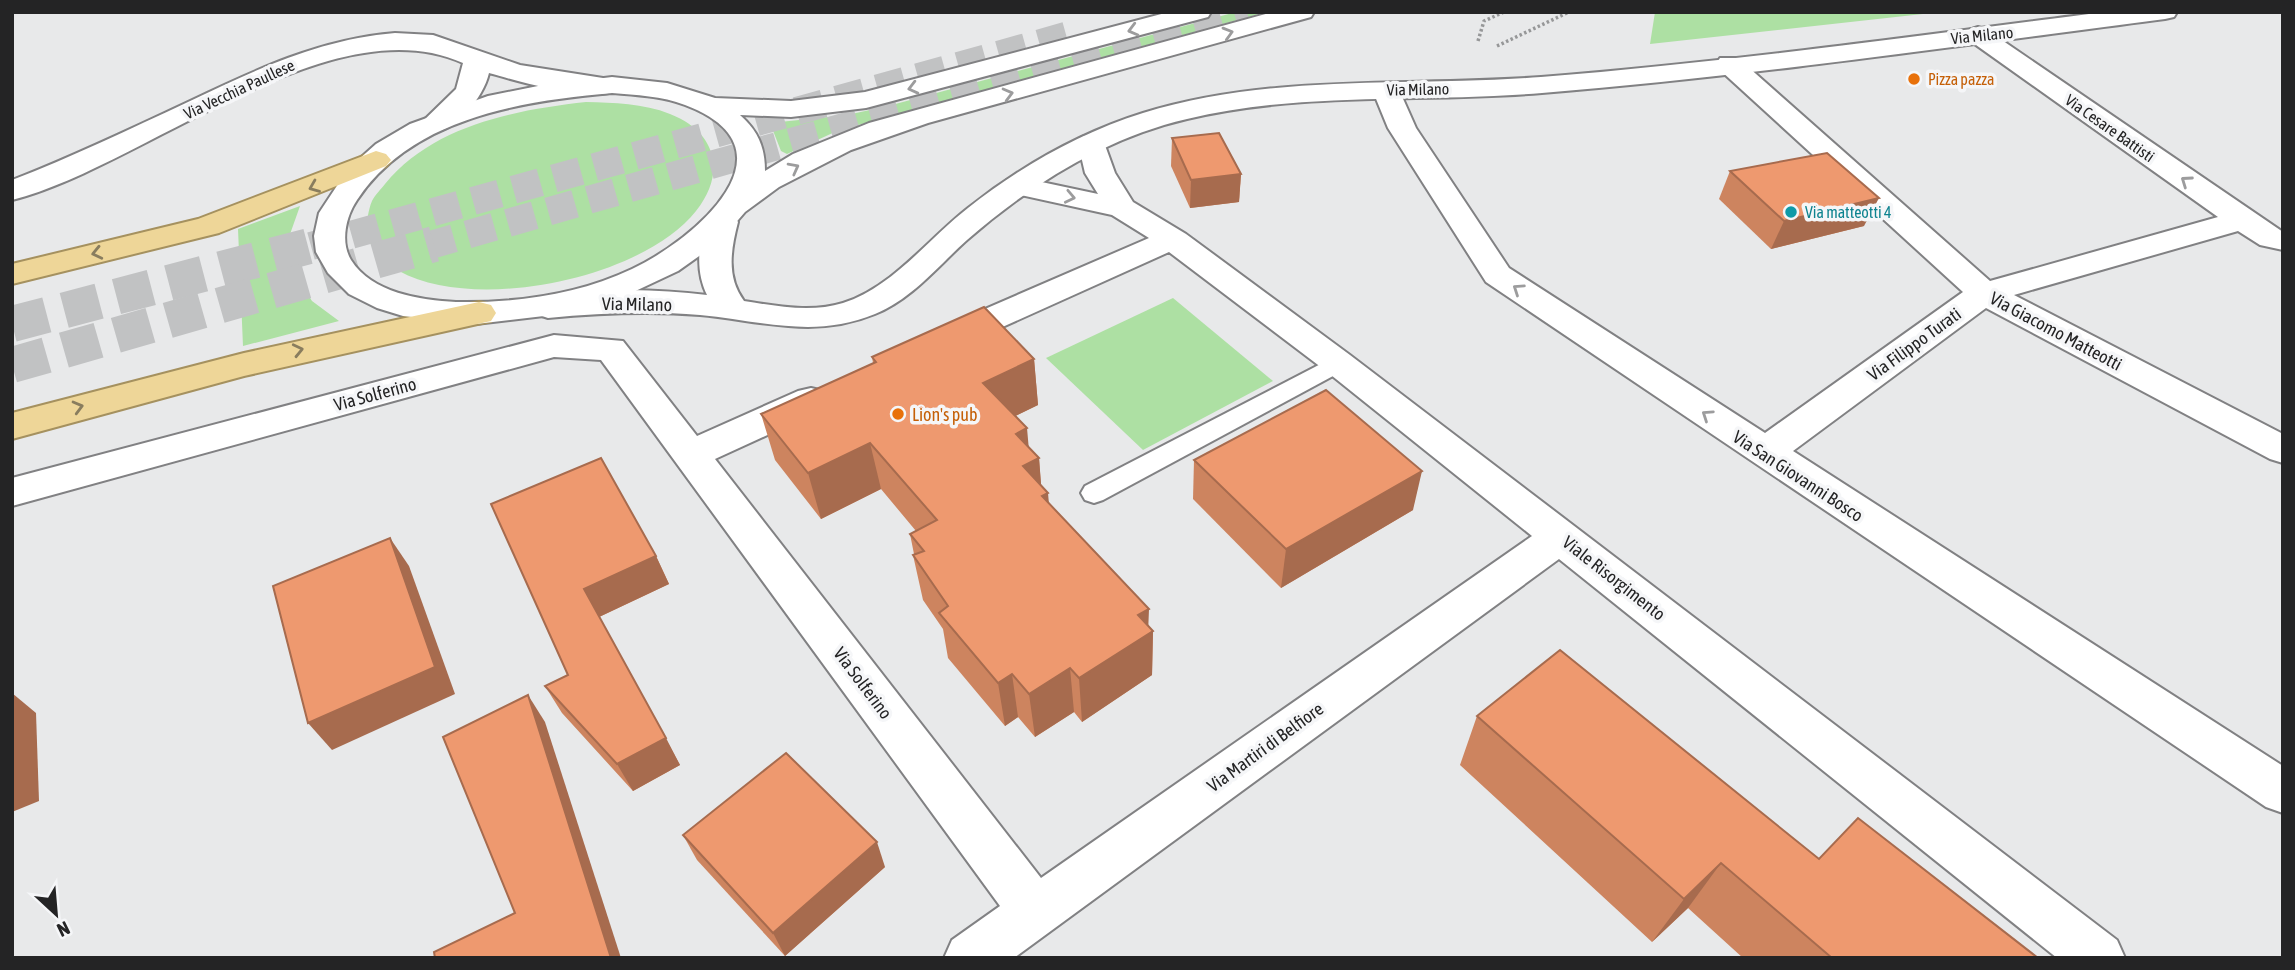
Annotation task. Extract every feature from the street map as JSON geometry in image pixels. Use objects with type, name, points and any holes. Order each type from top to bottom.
[{"type":"highway","points":[[12,274],[208,226],[376,160]]},
{"type":"highway","points":[[12,426],[247,362],[375,332],[479,313]]},
{"type":"street","points":[[1199,12],[866,100],[791,109],[709,106],[662,90],[603,86],[524,94],[481,106],[433,125],[376,160],[345,192],[334,213],[331,247],[339,266],[362,287],[387,300],[430,311],[479,313],[543,307],[591,296],[645,276],[690,250],[777,177],[849,141],[977,102],[1302,12]]},
{"type":"street","name":"Via Milano","points":[[543,307],[629,302],[732,308],[787,320],[830,317],[865,307],[913,274],[953,236],[1018,186],[1091,142],[1184,110],[1250,97],[1386,89],[1516,86],[1729,64],[2165,12]]},
{"type":"street","name":"Via Cesare Battisti","points":[[1978,35],[2242,220],[2271,238],[2283,241]]},
{"type":"street","name":"Via Vecchia Paullese","points":[[12,191],[77,165],[314,55],[365,44],[410,40],[444,45],[476,60],[548,80],[603,86]]},
{"type":"street","points":[[433,125],[470,89],[477,68],[476,60]]},
{"type":"street","name":"Via Giacomo Matteotti","points":[[1729,64],[1984,293],[2283,450]]},
{"type":"street","name":"Via San Giovanni Bosco","points":[[1386,89],[1402,128],[1497,275],[2283,792]]},
{"type":"street","points":[[709,106],[734,124],[749,148],[750,174],[715,246],[714,270],[722,296],[732,308]]},
{"type":"street","name":"Viale Risorgimento","points":[[1091,142],[1100,173],[1122,208]]},
{"type":"street","name":"Viale Risorgimento","points":[[1018,186],[1122,208],[1175,241],[1338,363],[2099,958]]},
{"type":"street","name":"Via Filippo Turati","points":[[1764,453],[1984,293],[2242,220]]},
{"type":"street","points":[[920,351],[1147,248],[1175,241]]},
{"type":"street","name":"Via Solferino","points":[[12,492],[554,346],[611,349],[1035,911]]},
{"type":"street","points":[[691,454],[844,385]]},
{"type":"street","name":"Via Martiri di Belfiore","points":[[970,958],[1560,537]]},
{"type":"lane","points":[[1094,494],[1338,363]]},
{"type":"path","points":[[1478,41],[1484,21],[1504,12]]},
{"type":"path","points":[[1493,48],[1569,12]]},
{"type":"green space","points":[[1236,12],[1266,12],[837,131],[787,154],[781,151],[770,123],[847,115],[888,106]]},
{"type":"green space","points":[[1655,12],[1941,12],[1650,44]]},
{"type":"green space","points":[[586,102],[628,104],[660,110],[686,122],[707,142],[714,168],[706,196],[696,211],[671,235],[638,255],[598,271],[556,282],[512,288],[470,289],[431,283],[381,261],[365,233],[370,208],[376,194],[405,164],[427,147],[477,124],[531,110]]},
{"type":"green space","points":[[300,206],[289,237],[291,268],[312,301],[339,321],[243,346],[238,229]]},
{"type":"green space","points":[[1173,298],[1273,381],[1143,450],[1046,358]]},
{"type":"building","points":[[1219,133],[1241,174],[1191,180],[1172,138]]},
{"type":"building","points":[[1827,153],[1879,198],[1784,221],[1730,171]]},
{"type":"building","points":[[984,307],[1034,359],[983,383],[1027,428],[1016,434],[1039,458],[1023,466],[1048,493],[1042,496],[1149,609],[1138,615],[1153,631],[1079,678],[1070,668],[1029,694],[1012,674],[998,683],[939,613],[948,606],[913,555],[924,551],[910,534],[937,520],[870,443],[808,473],[761,414],[876,362],[872,357]]},
{"type":"building","points":[[1326,390],[1422,471],[1286,549],[1194,460]]},
{"type":"building","points":[[601,458],[656,556],[584,589],[666,738],[617,764],[545,686],[568,675],[491,504]]},
{"type":"building","points":[[390,538],[435,667],[308,723],[273,586]]},
{"type":"building","points":[[1560,650],[1819,859],[1858,818],[2038,958],[1832,958],[1721,863],[1684,899],[1477,716]]},
{"type":"building","points":[[528,695],[611,958],[435,958],[434,952],[515,913],[443,737]]},
{"type":"building","points":[[786,753],[877,842],[773,933],[683,835]]},
{"type":"tunnel","points":[[432,245],[1247,12]]},
{"type":"tunnel","points":[[311,246],[1073,34]]},
{"type":"tunnel","points":[[12,324],[317,244]]},
{"type":"tunnel","points":[[12,365],[432,245]]},
{"type":"tunnel","points":[[427,246],[432,245]]},
{"type":"place","name":"Pizza pazza","points":[[1914,79]]},
{"type":"place","name":"Via matteotti 4","points":[[1791,212]]},
{"type":"place","name":"Lion's pub","points":[[898,414]]}]
